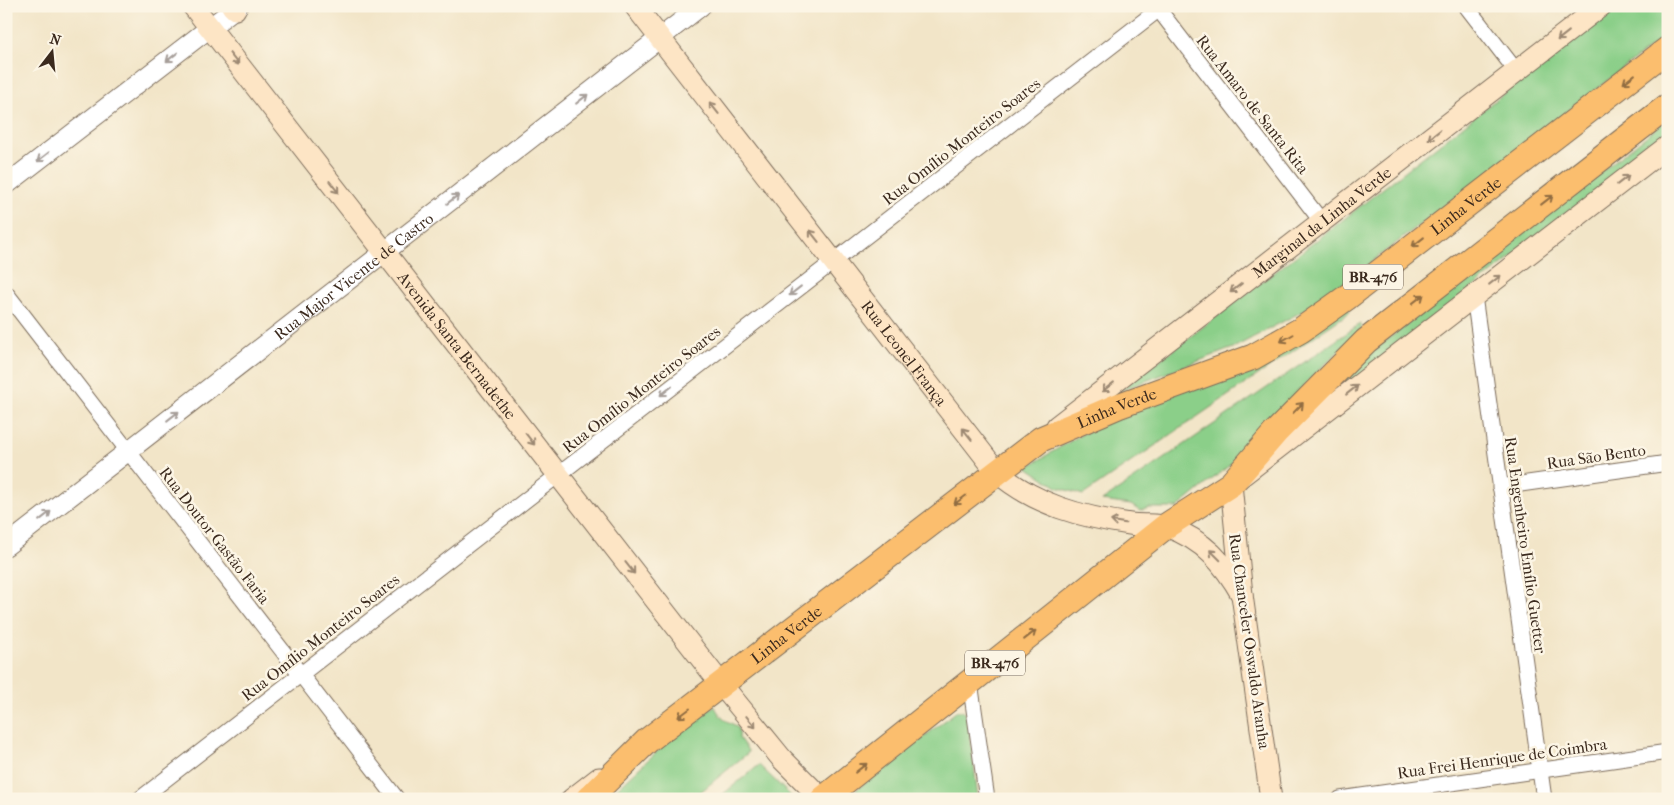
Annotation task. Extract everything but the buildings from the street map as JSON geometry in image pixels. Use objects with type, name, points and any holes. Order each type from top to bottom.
[{"type":"highway","name":"Linha Verde","points":[[588,799],[647,741],[1041,439],[1118,406],[1229,367],[1301,330],[1346,298],[1668,49]]},
{"type":"highway","name":"BR-476","points":[[822,799],[1166,526],[1231,484],[1275,433],[1366,341],[1668,106]]},
{"type":"main road","name":"Avenida Santa Bernadethe","points":[[194,6],[721,684],[782,759],[822,799]]},
{"type":"main road","name":"Rua Leonel França","points":[[635,6],[997,472],[1028,494],[1068,512],[1133,524],[1166,526],[1207,548],[1222,563],[1242,595]]},
{"type":"main road","name":"Marginal da Linha Verde","points":[[1041,439],[1601,6]]},
{"type":"main road","points":[[1231,484],[1668,146]]},
{"type":"main road","name":"Rua Chanceler Oswaldo Aranha","points":[[1231,484],[1242,595],[1271,799]]},
{"type":"main road","points":[[572,799],[647,741]]},
{"type":"street","name":"Rua Major Vicente de Castro","points":[[6,546],[701,6]]},
{"type":"street","points":[[1466,6],[1517,72]]},
{"type":"street","points":[[6,185],[211,28],[235,7]]},
{"type":"street","name":"Rua Amaro de Santa Rita","points":[[1159,7],[1322,222]]},
{"type":"street","name":"Rua Omílio Monteiro Soares","points":[[140,799],[1159,7]]},
{"type":"street","name":"Rua Doutor Gastão Faria","points":[[6,293],[397,799]]},
{"type":"street","name":"Rua Engenheiro Emílio Guetter","points":[[1474,296],[1544,799]]},
{"type":"street","name":"Rua São Bento","points":[[1500,487],[1668,463]]},
{"type":"street","points":[[970,682],[987,799]]},
{"type":"street","name":"Rua Frei Henrique de Coimbra","points":[[1340,799],[1668,752]]},
{"type":"green space","points":[[1615,6],[1668,6],[1668,34],[1340,286],[1303,311],[1233,348],[1119,391],[1330,230]]},
{"type":"green space","points":[[1668,119],[1668,137],[1309,414],[1355,365]]},
{"type":"green space","points":[[1347,308],[1350,312],[1083,495],[1057,487],[1027,467],[1084,433]]},
{"type":"green space","points":[[1360,324],[1362,328],[1310,379],[1231,464],[1177,508],[1149,508],[1140,511],[1131,505],[1102,501]]},
{"type":"green space","points":[[714,706],[724,719],[738,728],[739,738],[749,752],[692,799],[606,799],[664,745]]},
{"type":"green space","points":[[957,711],[963,711],[968,718],[978,799],[850,798],[851,794]]},
{"type":"green space","points":[[759,765],[794,799],[717,799]]}]
